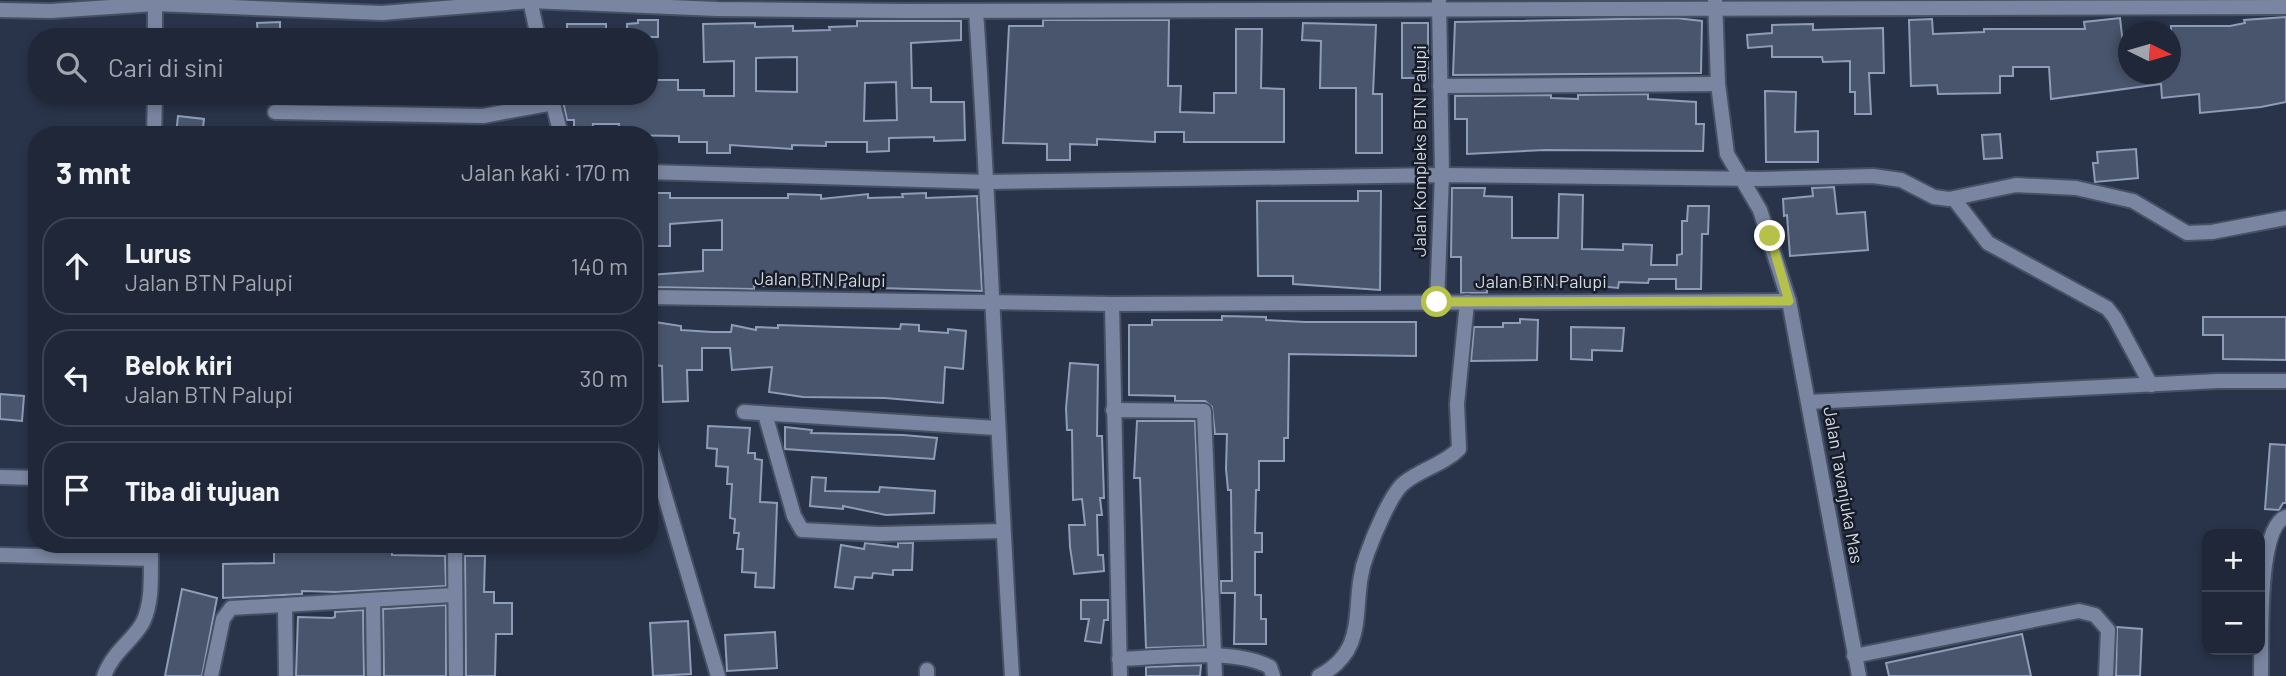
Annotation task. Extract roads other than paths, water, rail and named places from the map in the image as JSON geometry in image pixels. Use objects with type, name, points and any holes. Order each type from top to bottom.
[{"type":"street","points":[[373,0],[382,13]]},
{"type":"street","points":[[530,1],[536,28]]},
{"type":"street","points":[[0,10],[51,5],[155,4],[280,5],[382,13],[530,1],[904,6],[976,11],[1170,5],[2279,5]]},
{"type":"street","points":[[155,4],[155,28]]},
{"type":"street","name":"Jalan Kompleks BTN Palupi","points":[[1437,302],[1442,176],[1439,4]]},
{"type":"street","points":[[1716,5],[1718,84],[1727,154],[1760,209],[1789,301]]},
{"type":"street","points":[[976,11],[988,181],[996,428],[1012,676]]},
{"type":"street","points":[[1440,86],[1718,84]]},
{"type":"street","points":[[154,126],[155,105]]},
{"type":"street","points":[[275,112],[483,116],[528,105]]},
{"type":"street","points":[[554,105],[559,126]]},
{"type":"street","points":[[658,172],[988,181],[1442,176],[1890,178],[1907,182],[1934,197],[1954,199],[2016,185],[2076,188],[2133,201],[2187,233],[2212,232],[2286,218]]},
{"type":"street","points":[[1954,199],[1988,243],[2107,308],[2115,317],[2151,385]]},
{"type":"street","name":"Jalan BTN Palupi","points":[[658,297],[1112,304],[1789,301]]},
{"type":"street","name":"Jalan Tavanjuka Mas","points":[[1789,301],[1859,676]]},
{"type":"street","points":[[1319,676],[1335,668],[1352,646],[1361,573],[1375,535],[1401,486],[1447,460],[1459,449],[1457,404],[1467,302]]},
{"type":"street","points":[[1112,304],[1120,676]]},
{"type":"street","points":[[1809,402],[2151,385],[2286,382]]},
{"type":"street","points":[[1113,411],[1203,411],[1215,676]]},
{"type":"street","points":[[744,412],[996,428]]},
{"type":"street","points":[[765,414],[794,516],[802,530],[879,534],[1003,531]]},
{"type":"street","points":[[0,477],[28,478]]},
{"type":"street","points":[[658,490],[718,676]]},
{"type":"street","points":[[2261,676],[2263,580],[2267,554],[2274,527],[2286,517]]},
{"type":"street","points":[[0,555],[76,553]]},
{"type":"street","points":[[104,676],[116,651],[142,624],[148,608],[151,553]]},
{"type":"street","points":[[455,553],[453,595],[456,676]]},
{"type":"street","points":[[211,676],[227,611],[231,607],[373,602],[453,595]]},
{"type":"street","points":[[373,602],[374,676]]},
{"type":"street","points":[[285,606],[286,676]]},
{"type":"street","points":[[1854,656],[2079,611],[2095,615],[2108,630],[2106,676]]},
{"type":"street","points":[[1119,659],[1214,657],[1257,660],[1270,667],[1273,676]]}]
